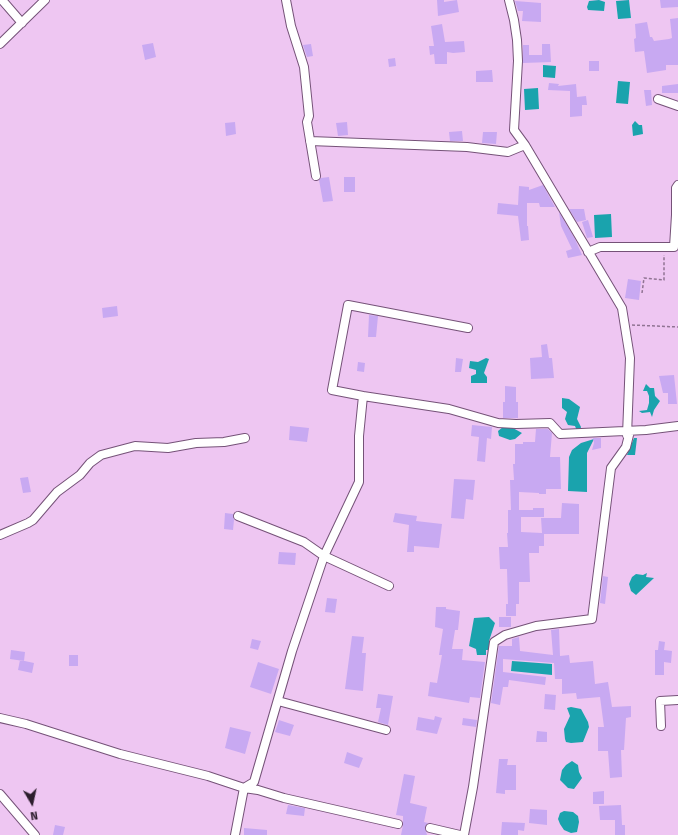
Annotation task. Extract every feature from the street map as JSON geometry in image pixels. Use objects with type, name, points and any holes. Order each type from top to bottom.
[{"type":"street","points":[[2,0],[22,23]]},
{"type":"street","points":[[0,44],[46,0]]},
{"type":"street","points":[[286,0],[291,26],[304,67],[309,116],[307,122],[316,176]]},
{"type":"street","points":[[464,835],[473,787],[494,642],[505,635],[536,626],[592,619],[611,468],[626,447],[628,431],[630,358],[622,308],[525,145],[514,130],[518,62],[517,40],[509,0]]},
{"type":"street","points":[[658,99],[678,106]]},
{"type":"street","points":[[310,141],[467,147],[508,152],[525,145]]},
{"type":"street","points":[[588,252],[600,248],[676,247],[676,188],[678,185]]},
{"type":"street","points":[[468,328],[348,305],[332,390],[449,409],[498,423],[550,423],[560,434],[628,431],[678,426]]},
{"type":"street","points":[[235,835],[244,788],[254,782],[292,651],[324,556],[359,482],[359,436],[363,396]]},
{"type":"street","points":[[0,535],[33,520],[57,492],[80,475],[90,463],[101,455],[136,446],[168,448],[196,443],[224,442],[245,438]]},
{"type":"street","points":[[238,516],[304,542],[324,556],[389,586]]},
{"type":"street","points":[[661,726],[660,701],[678,700]]},
{"type":"street","points":[[278,701],[386,730]]},
{"type":"street","points":[[0,718],[26,724],[120,754],[208,776],[244,788],[258,790],[284,798],[398,824]]},
{"type":"street","points":[[0,794],[35,835]]},
{"type":"street","points":[[430,828],[460,835]]},
{"type":"path","points":[[642,293],[644,278],[664,280],[664,247]]},
{"type":"path","points":[[625,325],[678,327]]},
{"type":"shaded area","points":[[599,0],[605,2],[604,11],[588,10],[587,7],[589,1]]},
{"type":"shaded area","points":[[629,0],[631,18],[618,19],[616,1]]},
{"type":"shaded area","points":[[543,65],[556,66],[555,78],[543,77]]},
{"type":"shaded area","points":[[618,81],[630,82],[628,104],[616,103]]},
{"type":"shaded area","points":[[538,88],[539,109],[525,110],[524,89]]},
{"type":"shaded area","points":[[635,121],[639,125],[642,125],[643,134],[633,136],[632,125]]},
{"type":"shaded area","points":[[611,214],[612,237],[595,238],[594,215]]},
{"type":"shaded area","points":[[486,358],[489,359],[484,373],[487,377],[487,383],[471,383],[471,376],[476,374],[476,370],[469,368],[470,361],[478,362]]},
{"type":"shaded area","points":[[646,384],[650,388],[654,388],[655,396],[660,401],[654,410],[652,417],[650,412],[642,413],[639,411],[647,410],[649,403],[647,391],[643,391]]},
{"type":"shaded area","points":[[562,398],[569,399],[580,407],[577,419],[581,427],[580,431],[577,431],[575,426],[568,425],[565,419],[567,412],[562,408]]},
{"type":"shaded area","points":[[503,427],[511,427],[522,433],[515,439],[510,440],[499,436],[498,431]]},
{"type":"shaded area","points":[[634,438],[637,438],[635,455],[627,455]]},
{"type":"shaded area","points":[[594,439],[587,453],[587,492],[568,491],[569,457],[572,450],[581,443]]},
{"type":"shaded area","points":[[647,573],[646,577],[654,578],[636,595],[631,591],[629,584],[632,577],[636,574],[643,575]]},
{"type":"shaded area","points":[[489,617],[495,623],[489,641],[491,643],[490,650],[486,650],[486,655],[477,655],[476,649],[469,646],[474,618]]},
{"type":"shaded area","points":[[512,661],[552,664],[552,675],[511,671]]},
{"type":"shaded area","points":[[571,707],[581,709],[588,722],[589,727],[583,742],[566,742],[564,729],[570,716],[567,708]]},
{"type":"shaded area","points":[[572,761],[578,765],[582,778],[574,789],[568,788],[560,780],[562,770]]},
{"type":"shaded area","points":[[564,811],[573,812],[578,816],[579,822],[577,832],[571,833],[564,830],[560,824],[558,819],[560,813]]},
{"type":"building","points":[[437,0],[444,0],[444,2],[457,0],[459,12],[438,16]]},
{"type":"building","points":[[660,0],[678,0],[678,7],[661,8]]},
{"type":"building","points":[[515,1],[541,3],[541,22],[522,21],[523,11],[518,11]]},
{"type":"building","points":[[678,18],[678,65],[666,65],[666,70],[647,73],[644,51],[635,52],[635,24],[647,22],[650,37],[652,37],[654,41],[669,39],[672,38],[670,19]]},
{"type":"building","points":[[442,24],[445,42],[464,41],[465,52],[447,52],[447,64],[435,64],[434,54],[430,55],[429,46],[434,46],[431,26]]},
{"type":"building","points":[[153,43],[156,57],[145,60],[142,45]]},
{"type":"building","points":[[311,44],[313,56],[307,57],[303,45]]},
{"type":"building","points":[[542,44],[550,44],[551,62],[523,63],[523,45],[529,45],[529,55],[542,55]]},
{"type":"building","points":[[395,58],[396,66],[389,67],[388,59]]},
{"type":"building","points":[[589,61],[599,61],[599,71],[589,71]]},
{"type":"building","points":[[492,70],[493,82],[476,82],[476,71]]},
{"type":"building","points":[[549,83],[559,84],[558,86],[576,84],[577,97],[586,96],[587,105],[582,105],[582,116],[570,117],[570,91],[548,90]]},
{"type":"building","points":[[678,84],[678,93],[662,93],[662,86]]},
{"type":"building","points":[[644,90],[651,90],[652,105],[646,106]]},
{"type":"building","points":[[235,122],[236,134],[226,136],[225,123]]},
{"type":"building","points":[[347,122],[348,135],[338,136],[336,123]]},
{"type":"building","points":[[462,131],[463,141],[450,141],[449,132]]},
{"type":"building","points":[[483,132],[497,132],[496,144],[482,143]]},
{"type":"building","points":[[329,177],[333,201],[323,202],[319,180],[321,178]]},
{"type":"building","points":[[344,177],[355,177],[355,192],[344,192]]},
{"type":"building","points":[[543,185],[555,207],[540,207],[539,203],[527,203],[527,226],[529,240],[521,241],[518,216],[497,214],[498,203],[518,205],[519,186],[529,187],[529,190]]},
{"type":"building","points":[[569,209],[584,209],[586,220],[577,222]]},
{"type":"building","points":[[559,212],[575,239],[582,255],[568,258],[566,251],[572,249],[561,226]]},
{"type":"building","points":[[588,220],[593,237],[587,238],[582,222]]},
{"type":"building","points":[[628,279],[641,281],[639,300],[625,298]]},
{"type":"building","points":[[117,306],[118,316],[103,318],[102,308]]},
{"type":"building","points":[[369,315],[378,316],[376,337],[368,337]]},
{"type":"building","points":[[547,344],[549,358],[552,358],[554,378],[531,379],[530,358],[542,357],[541,345]]},
{"type":"building","points":[[456,358],[463,359],[461,372],[455,372]]},
{"type":"building","points":[[358,362],[365,363],[364,372],[357,371]]},
{"type":"building","points":[[674,375],[677,404],[668,404],[668,393],[663,393],[659,376]]},
{"type":"building","points":[[505,386],[516,387],[518,418],[503,418]]},
{"type":"building","points":[[472,425],[492,427],[491,439],[487,438],[485,462],[477,461],[479,437],[471,436]]},
{"type":"building","points":[[290,426],[309,428],[307,442],[289,440]]},
{"type":"building","points":[[536,429],[548,429],[552,433],[550,457],[560,457],[561,489],[546,489],[546,494],[519,492],[519,510],[544,508],[544,517],[521,517],[521,532],[542,533],[541,518],[561,518],[562,503],[579,504],[579,534],[544,534],[544,546],[539,546],[539,553],[529,553],[530,582],[519,582],[519,604],[516,604],[516,616],[506,616],[506,604],[508,604],[507,569],[500,569],[499,547],[508,547],[508,510],[511,510],[510,480],[514,480],[513,464],[515,464],[515,444],[535,442]]},
{"type":"building","points":[[593,438],[601,438],[601,448],[592,450],[594,443]]},
{"type":"building","points":[[28,477],[31,492],[23,493],[20,478]]},
{"type":"building","points":[[454,479],[475,480],[473,500],[466,499],[464,519],[451,518]]},
{"type":"building","points":[[225,513],[233,514],[233,530],[224,529]]},
{"type":"building","points":[[395,513],[417,516],[416,521],[442,524],[439,548],[414,546],[414,552],[407,552],[409,525],[393,522]]},
{"type":"building","points":[[279,552],[296,553],[295,565],[278,564]]},
{"type":"building","points":[[603,576],[608,577],[605,604],[600,603]]},
{"type":"building","points":[[327,598],[337,599],[335,613],[325,612]]},
{"type":"building","points":[[436,607],[446,607],[446,609],[460,611],[458,630],[455,630],[452,649],[463,649],[462,660],[485,662],[480,698],[470,697],[469,703],[428,696],[430,682],[437,683],[442,655],[439,655],[443,629],[435,627]]},
{"type":"building","points":[[499,617],[511,617],[511,627],[499,627]]},
{"type":"building","points":[[559,629],[560,656],[569,655],[570,663],[593,661],[595,684],[608,682],[612,707],[631,706],[631,717],[626,718],[624,750],[621,750],[622,777],[610,778],[608,751],[598,751],[598,727],[604,727],[600,697],[577,699],[576,693],[562,694],[562,679],[555,679],[554,663],[503,659],[503,672],[546,677],[545,685],[509,680],[508,687],[503,687],[500,705],[491,703],[499,646],[512,646],[512,639],[519,637],[520,651],[553,655],[551,630]]},
{"type":"building","points":[[352,636],[364,637],[362,653],[366,653],[363,691],[345,689]]},
{"type":"building","points":[[252,639],[261,641],[258,650],[250,648]]},
{"type":"building","points":[[659,641],[665,642],[664,650],[672,651],[671,663],[664,662],[664,675],[655,675],[655,650],[658,650]]},
{"type":"building","points":[[11,650],[25,652],[24,661],[10,659]]},
{"type":"building","points":[[69,655],[78,655],[78,666],[69,666]]},
{"type":"building","points":[[20,660],[34,663],[32,673],[18,670]]},
{"type":"building","points":[[258,662],[279,669],[271,694],[250,687]]},
{"type":"building","points":[[378,694],[393,696],[388,725],[378,722],[381,708],[376,708]]},
{"type":"building","points":[[545,694],[556,695],[555,710],[544,709]]},
{"type":"building","points":[[435,716],[442,718],[437,734],[416,730],[418,717],[434,720]]},
{"type":"building","points":[[463,718],[477,720],[476,727],[462,725]]},
{"type":"building","points":[[279,720],[294,725],[290,736],[275,732]]},
{"type":"building","points":[[230,727],[251,732],[245,754],[225,748]]},
{"type":"building","points":[[537,731],[547,732],[547,742],[536,742]]},
{"type":"building","points":[[347,752],[363,758],[359,768],[344,763]]},
{"type":"building","points":[[499,759],[508,759],[507,765],[516,765],[516,790],[505,790],[505,794],[496,793]]},
{"type":"building","points":[[404,774],[415,776],[410,803],[427,807],[424,822],[428,823],[425,827],[427,835],[401,835],[403,816],[396,815]]},
{"type":"building","points":[[604,791],[604,804],[593,804],[593,792]]},
{"type":"building","points":[[288,805],[305,808],[304,816],[286,814]]},
{"type":"building","points":[[621,805],[622,825],[625,825],[625,835],[615,835],[615,820],[600,820],[599,806]]},
{"type":"building","points":[[530,809],[547,810],[547,825],[529,823]]},
{"type":"building","points":[[502,822],[525,823],[524,831],[518,830],[518,835],[501,835]]},
{"type":"building","points":[[55,825],[65,827],[63,835],[53,835]]},
{"type":"building","points":[[244,828],[267,830],[267,835],[244,835]]}]
